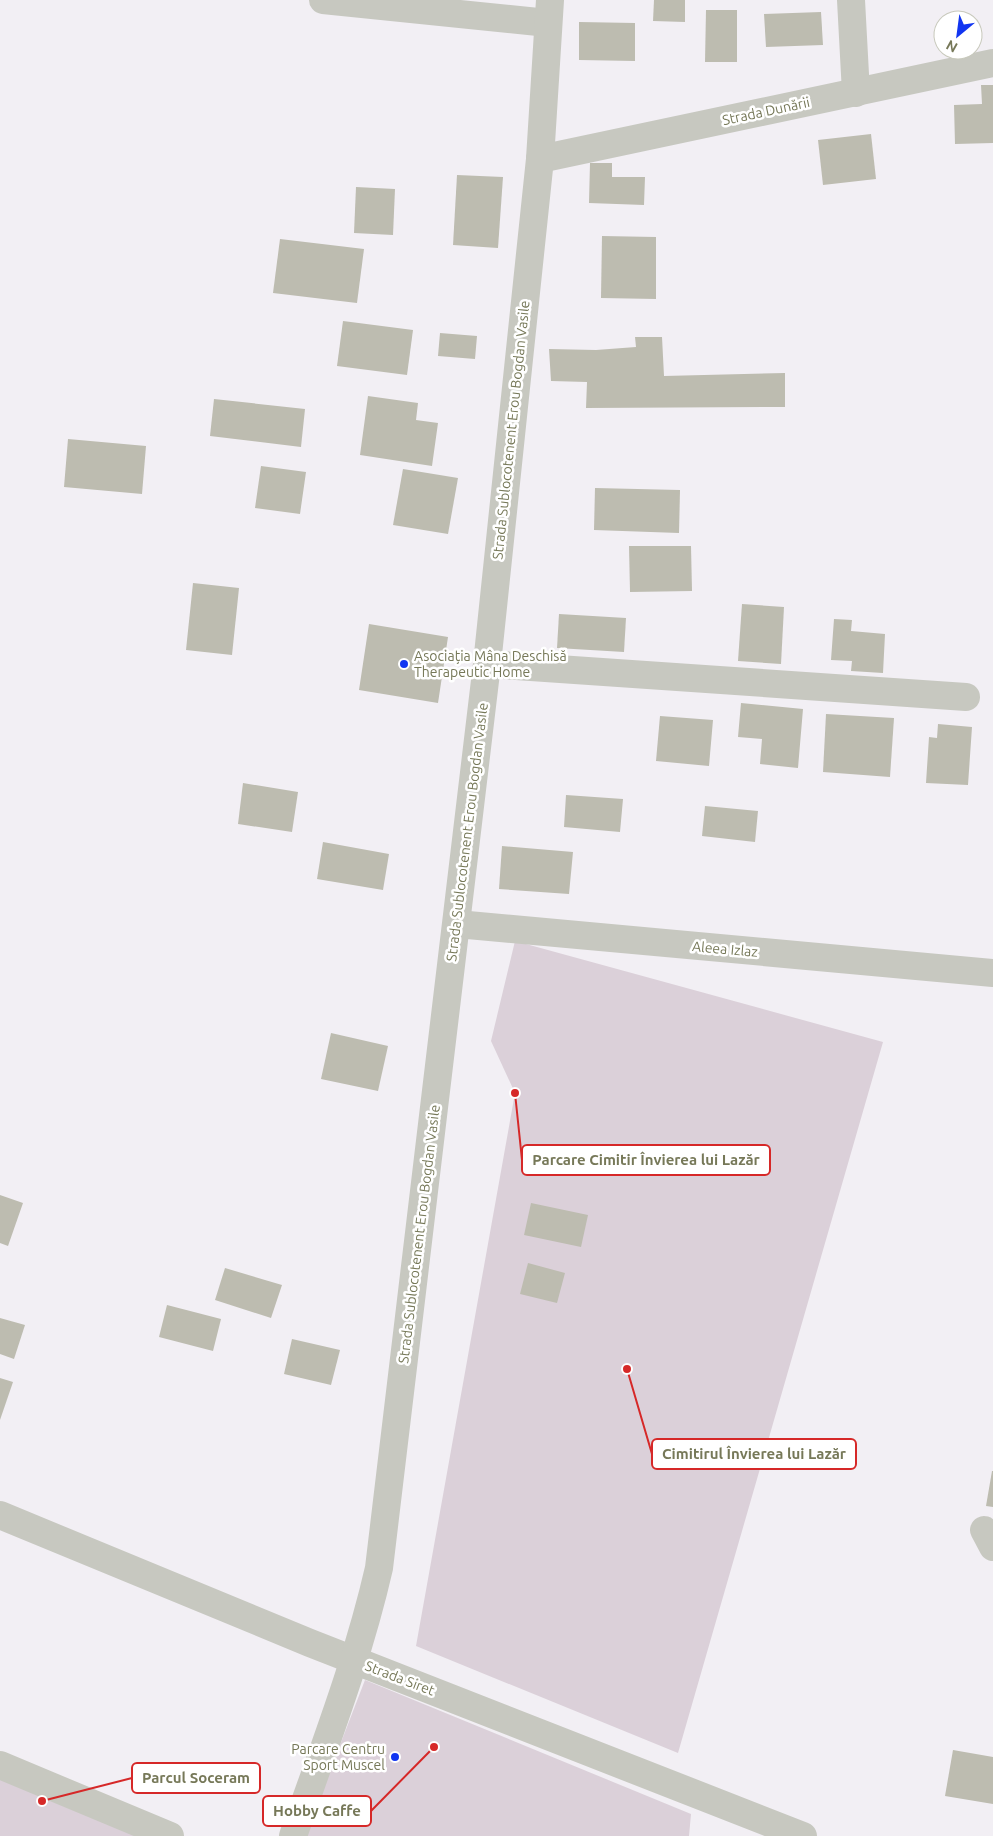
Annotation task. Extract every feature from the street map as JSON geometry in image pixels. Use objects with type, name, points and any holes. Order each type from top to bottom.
[{"type":"street","points":[[323,0],[549,12]]},
{"type":"street","points":[[851,0],[856,93]]},
{"type":"street","name":"Strada Sublocotenent Erou Bogdan Vasile","points":[[293,1836],[354,1660],[368,1616],[379,1568],[487,664],[540,159],[549,12]]},
{"type":"street","name":"Strada Dunării","points":[[540,159],[993,63]]},
{"type":"street","points":[[487,664],[966,696]]},
{"type":"street","name":"Aleea Izlaz","points":[[457,924],[993,973]]},
{"type":"street","name":"Strada Siret","points":[[0,1515],[354,1660],[803,1836]]},
{"type":"street","points":[[0,1765],[170,1836]]},
{"type":"shaded area","points":[[515,941],[883,1042],[678,1753],[416,1646],[515,1093],[491,1041]]},
{"type":"shaded area","points":[[365,1680],[691,1814],[689,1836],[305,1836]]},
{"type":"shaded area","points":[[0,1766],[169,1836],[0,1836]]},
{"type":"building","points":[[654,0],[685,0],[685,22],[653,21]]},
{"type":"building","points":[[706,10],[737,10],[737,62],[705,62]]},
{"type":"building","points":[[821,12],[823,45],[766,47],[764,14]]},
{"type":"building","points":[[579,22],[635,23],[635,61],[579,60]]},
{"type":"building","points":[[981,85],[993,85],[993,143],[955,144],[954,105],[982,104]]},
{"type":"building","points":[[871,134],[876,179],[823,185],[818,140]]},
{"type":"building","points":[[590,163],[612,163],[612,177],[645,177],[644,205],[589,203]]},
{"type":"building","points":[[457,175],[503,177],[498,248],[453,245]]},
{"type":"building","points":[[356,187],[395,189],[393,235],[354,233]]},
{"type":"building","points":[[602,236],[656,237],[656,299],[601,298]]},
{"type":"building","points":[[280,239],[364,249],[357,303],[273,293]]},
{"type":"building","points":[[343,321],[413,330],[407,375],[337,366]]},
{"type":"building","points":[[440,333],[477,336],[475,359],[438,356]]},
{"type":"building","points":[[635,337],[662,337],[664,376],[785,373],[785,407],[586,408],[587,382],[551,381],[549,349],[596,350],[636,347]]},
{"type":"building","points":[[368,396],[418,403],[416,420],[438,423],[432,466],[360,455]]},
{"type":"building","points":[[214,399],[305,409],[301,447],[210,436]]},
{"type":"building","points":[[68,439],[146,446],[142,494],[64,487]]},
{"type":"building","points":[[261,466],[306,472],[300,514],[255,508]]},
{"type":"building","points":[[403,469],[458,478],[448,534],[393,525]]},
{"type":"building","points":[[595,488],[680,490],[679,533],[594,530]]},
{"type":"building","points":[[629,546],[691,546],[692,591],[630,592]]},
{"type":"building","points":[[193,583],[239,588],[232,655],[186,650]]},
{"type":"building","points":[[742,604],[784,607],[781,664],[738,661]]},
{"type":"building","points":[[559,614],[626,618],[624,652],[557,648]]},
{"type":"building","points":[[834,619],[852,620],[851,631],[885,634],[883,673],[851,671],[852,661],[831,660]]},
{"type":"building","name":"Asociația Mâna Deschisă Therapeutic Home","points":[[369,624],[448,637],[438,703],[359,690]]},
{"type":"building","points":[[741,703],[803,709],[798,768],[760,764],[762,739],[738,737]]},
{"type":"building","points":[[826,714],[894,718],[890,777],[823,772]]},
{"type":"building","points":[[660,716],[713,720],[709,766],[656,761]]},
{"type":"building","points":[[938,724],[972,727],[968,785],[926,783],[929,737],[937,738]]},
{"type":"building","points":[[243,783],[298,792],[292,832],[238,824]]},
{"type":"building","points":[[566,795],[623,799],[620,832],[564,827]]},
{"type":"building","points":[[705,806],[758,811],[755,842],[702,836]]},
{"type":"building","points":[[323,842],[389,854],[383,890],[317,879]]},
{"type":"building","points":[[502,846],[573,852],[569,894],[499,889]]},
{"type":"building","points":[[331,1033],[388,1046],[378,1091],[321,1079]]},
{"type":"building","points":[[0,1195],[23,1203],[8,1246],[0,1243]]},
{"type":"building","points":[[531,1203],[588,1215],[581,1247],[524,1235]]},
{"type":"building","points":[[528,1263],[565,1273],[557,1303],[520,1294]]},
{"type":"building","points":[[225,1268],[282,1285],[271,1318],[215,1300]]},
{"type":"building","points":[[167,1305],[221,1319],[213,1351],[159,1337]]},
{"type":"building","points":[[0,1318],[25,1325],[14,1359],[0,1354]]},
{"type":"building","points":[[292,1339],[340,1350],[331,1385],[284,1374]]},
{"type":"building","points":[[0,1378],[13,1382],[0,1420]]},
{"type":"building","points":[[993,1471],[993,1507],[986,1506]]},
{"type":"building","points":[[953,1750],[993,1757],[993,1804],[945,1796]]},
{"type":"place","name":"Asociația Mâna Deschisă Therapeutic Home","points":[[404,664]]},
{"type":"place","name":"Parcare Cimitir Învierea lui Lazăr","points":[[515,1093]]},
{"type":"place","name":"Cimitirul Învierea lui Lazăr","points":[[627,1369]]},
{"type":"place","name":"Hobby Caffe","points":[[434,1747]]},
{"type":"place","name":"Parcare Centru Sport Muscel","points":[[395,1757]]},
{"type":"place","name":"Parcul Soceram","points":[[42,1801]]}]
